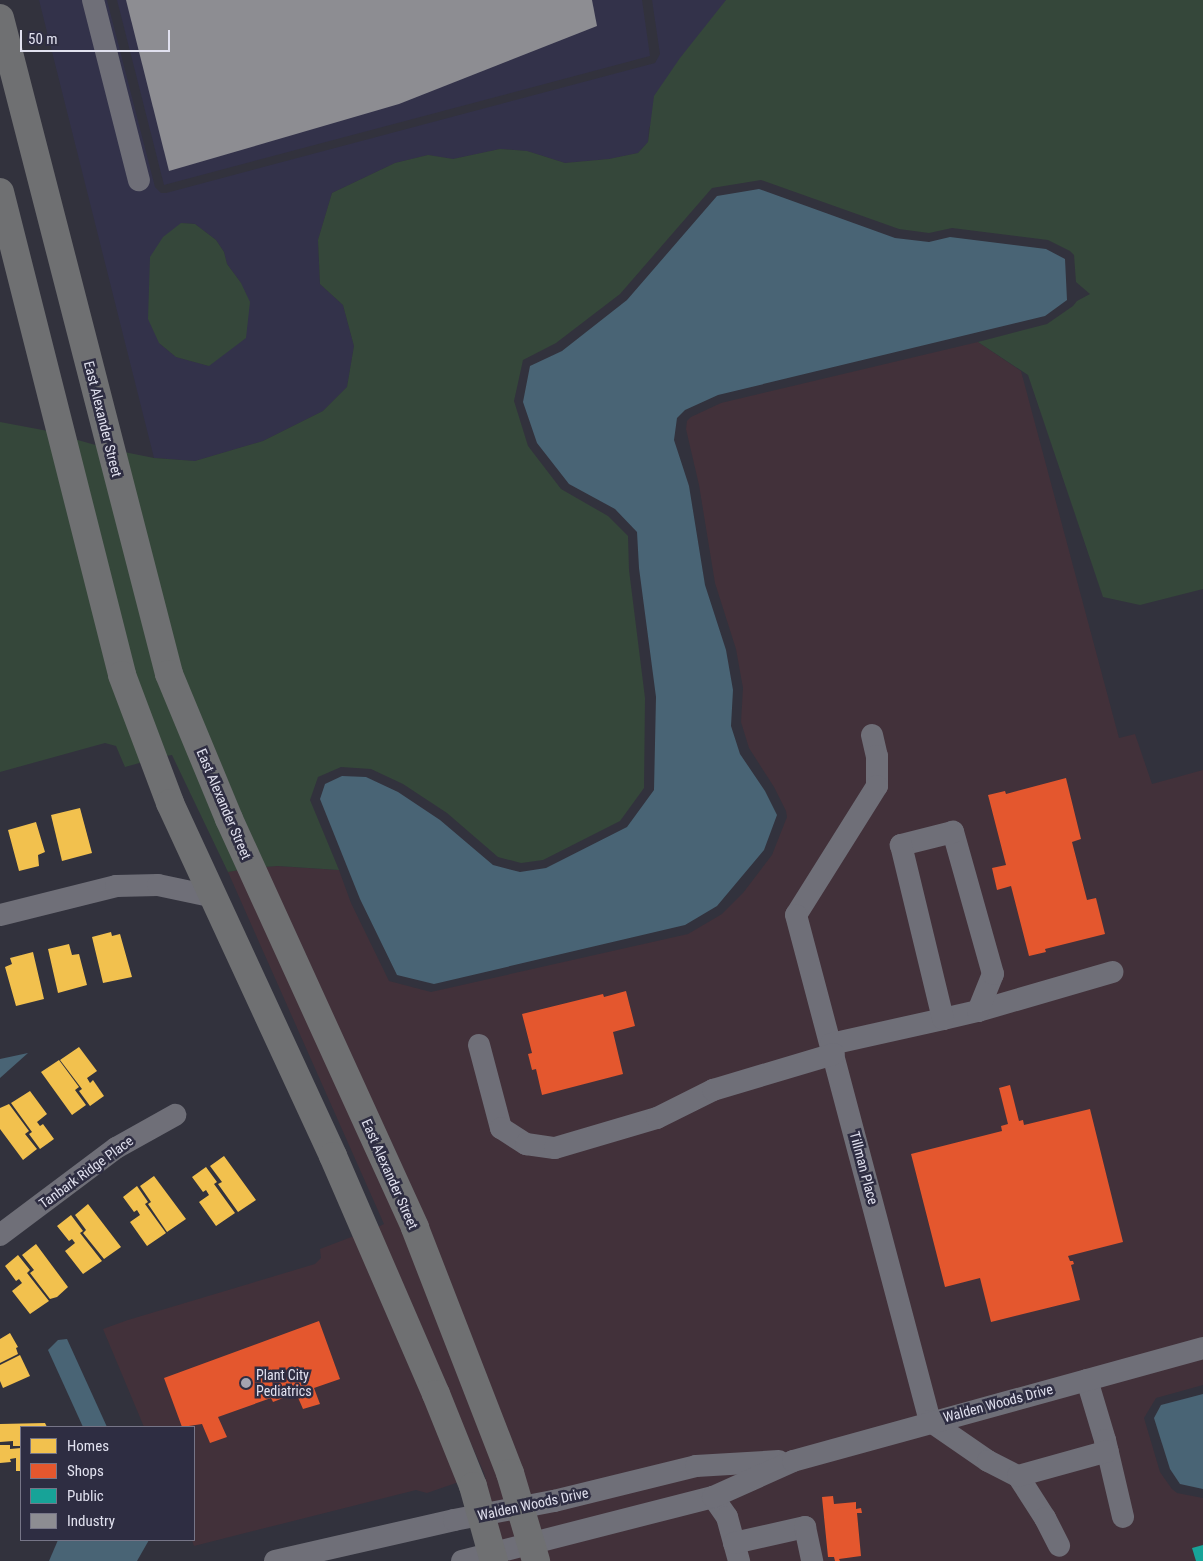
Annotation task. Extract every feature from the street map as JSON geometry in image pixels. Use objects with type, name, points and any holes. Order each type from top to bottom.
[{"type":"main road","name":"East Alexander Street","points":[[0,18],[169,674],[229,819],[415,1228],[510,1473],[534,1552]]},
{"type":"main road","points":[[0,192],[122,675],[170,803],[215,897],[332,1156],[436,1394],[473,1486],[493,1557]]},
{"type":"street","points":[[93,0],[139,180]]},
{"type":"street","name":"Tillman Place","points":[[872,735],[877,756],[877,786],[796,915],[833,1049],[930,1422]]},
{"type":"street","points":[[943,1019],[901,845],[953,832],[993,974],[978,1011]]},
{"type":"street","points":[[0,915],[116,886],[158,885],[215,897]]},
{"type":"street","points":[[479,1045],[501,1128],[526,1144],[555,1148],[657,1118],[713,1090],[833,1049],[978,1011],[1112,972]]},
{"type":"street","name":"Tanbark Ridge Place","points":[[0,1235],[116,1148],[176,1115]]},
{"type":"street","name":"Walden Woods Drive","points":[[462,1561],[534,1552],[713,1497],[793,1461],[1203,1348]]},
{"type":"street","points":[[1087,1380],[1108,1451],[1123,1517]]},
{"type":"street","points":[[930,1422],[988,1461],[1018,1476],[1045,1518],[1059,1546]]},
{"type":"street","points":[[1018,1476],[1108,1451]]},
{"type":"street","name":"Walden Woods Drive","points":[[275,1561],[696,1466],[793,1461]]},
{"type":"street","points":[[713,1497],[727,1517],[736,1552],[805,1527],[812,1561]]},
{"type":"shaded area","points":[[39,0],[107,0],[155,187],[161,193],[166,193],[655,63],[660,54],[652,0],[726,0],[649,128],[648,142],[638,153],[609,159],[565,163],[527,151],[500,149],[453,159],[428,155],[395,163],[332,193],[318,240],[320,284],[343,305],[354,346],[347,387],[323,411],[263,441],[195,461],[154,458]],"holes":[[[181,223],[195,224],[216,240],[224,252],[227,264],[241,283],[209,366],[176,357],[159,343]]]},
{"type":"shaded area","points":[[117,0],[642,0],[650,56],[164,185]]},
{"type":"shaded area","points":[[978,342],[1021,371],[1119,738],[1135,734],[1152,784],[1203,770],[1203,1385],[1156,1398],[1144,1418],[1160,1472],[1172,1489],[1177,1493],[1203,1498],[1203,1561],[548,1561],[264,867],[277,866],[339,870],[351,903],[389,981],[431,992],[688,934],[722,914],[743,893],[772,855],[787,817],[774,787],[749,748],[741,722],[743,688],[736,649],[715,583],[699,485],[686,429],[687,421],[691,417],[721,403]]},
{"type":"shaded area","points":[[239,870],[404,1232],[498,1477],[524,1561],[507,1561],[484,1473],[376,1228],[384,1224],[228,872]]},
{"type":"shaded area","points":[[354,1236],[459,1482],[427,1493],[416,1490],[194,1546],[192,1541],[195,1541],[195,1426],[144,1426],[103,1329],[315,1264],[321,1258],[320,1249]]},
{"type":"green space","points":[[726,0],[1203,0],[1203,589],[1140,605],[1103,597],[1028,375],[978,342],[1047,324],[1073,306],[1077,301],[1090,294],[1076,282],[1074,255],[1070,251],[1048,240],[952,228],[929,233],[899,229],[761,180],[712,188],[620,294],[556,343],[523,360],[514,401],[528,446],[561,489],[608,516],[628,536],[629,570],[645,698],[644,788],[620,821],[543,860],[521,863],[498,857],[447,813],[403,784],[371,769],[341,767],[318,777],[310,800],[339,870],[278,866],[264,867],[181,671],[124,452],[154,458],[195,461],[263,441],[323,411],[347,387],[354,346],[343,305],[320,284],[318,240],[332,193],[395,163],[428,155],[453,159],[500,149],[527,151],[565,163],[609,159],[638,153],[648,142],[654,96],[680,58]]},
{"type":"green space","points":[[181,223],[195,224],[216,240],[224,252],[227,264],[241,283],[250,302],[246,338],[209,366],[176,357],[159,343],[148,319],[150,257],[163,237]]},
{"type":"green space","points":[[0,422],[48,431],[143,762],[125,767],[116,746],[105,743],[0,772]]},
{"type":"green space","points":[[74,439],[99,446],[239,870],[228,872],[172,755],[165,756],[133,672]]},
{"type":"water","points":[[759,189],[895,238],[929,242],[950,237],[1046,249],[1065,259],[1067,300],[1045,316],[718,395],[685,410],[677,418],[674,440],[689,486],[705,585],[726,650],[733,690],[731,726],[740,754],[765,791],[777,815],[764,850],[717,906],[685,925],[434,984],[397,975],[360,899],[320,799],[325,784],[342,776],[366,777],[398,792],[440,820],[493,865],[520,872],[546,868],[627,827],[654,790],[656,697],[639,568],[637,532],[615,509],[569,484],[537,443],[523,402],[530,366],[562,351],[627,300],[717,196]]},
{"type":"water","points":[[28,1053],[0,1078],[0,1059]]},
{"type":"water","points":[[67,1339],[107,1426],[83,1426],[48,1350],[58,1340]]},
{"type":"water","points":[[1203,1394],[1203,1489],[1180,1484],[1170,1469],[1154,1418],[1161,1405]]},
{"type":"water","points":[[58,1541],[148,1541],[137,1561],[49,1561]]},
{"type":"building: Homes","points":[[80,808],[92,853],[62,861],[51,815]]},
{"type":"building: Homes","points":[[36,822],[45,852],[38,855],[39,866],[19,871],[8,830]]},
{"type":"building: Homes","points":[[111,932],[112,936],[120,934],[132,977],[103,983],[92,937]]},
{"type":"building: Homes","points":[[69,944],[72,955],[79,954],[87,985],[58,993],[48,949]]},
{"type":"building: Homes","points":[[33,952],[44,999],[16,1006],[5,967],[12,964],[10,958]]},
{"type":"building: Homes","points":[[79,1047],[97,1071],[87,1078],[90,1083],[93,1080],[104,1096],[90,1106],[79,1091],[82,1089],[60,1060]]},
{"type":"building: Homes","points":[[59,1060],[79,1087],[75,1090],[86,1105],[72,1115],[41,1072]]},
{"type":"building: Homes","points":[[30,1091],[47,1114],[37,1122],[40,1126],[43,1124],[54,1139],[40,1149],[29,1134],[32,1132],[11,1103]]},
{"type":"building: Homes","points":[[9,1104],[29,1131],[25,1134],[37,1149],[23,1160],[0,1129],[0,1108]]},
{"type":"building: Homes","points":[[224,1156],[256,1200],[238,1212],[218,1184],[222,1182],[210,1166]]},
{"type":"building: Homes","points":[[206,1167],[217,1182],[214,1184],[235,1213],[216,1226],[199,1202],[209,1195],[206,1190],[203,1192],[192,1177]]},
{"type":"building: Homes","points":[[154,1176],[186,1219],[167,1232],[148,1204],[151,1202],[140,1186]]},
{"type":"building: Homes","points":[[137,1186],[148,1202],[145,1204],[166,1233],[147,1246],[130,1222],[140,1215],[137,1210],[134,1212],[123,1197]]},
{"type":"building: Homes","points":[[88,1204],[121,1247],[104,1259],[83,1233],[86,1230],[75,1215]]},
{"type":"building: Homes","points":[[71,1215],[83,1231],[80,1233],[102,1261],[83,1274],[65,1251],[75,1243],[72,1239],[69,1241],[57,1226]]},
{"type":"building: Homes","points":[[36,1244],[68,1287],[57,1297],[50,1299],[30,1273],[34,1270],[22,1255]]},
{"type":"building: Homes","points":[[18,1255],[30,1270],[27,1273],[49,1301],[30,1314],[12,1291],[22,1283],[19,1279],[16,1281],[5,1266]]},
{"type":"building: Homes","points":[[10,1333],[18,1347],[16,1348],[18,1354],[0,1363],[0,1339]]},
{"type":"building: Homes","points":[[20,1355],[30,1376],[3,1388],[0,1381],[0,1365]]},
{"type":"building: Homes","points":[[45,1423],[46,1426],[20,1426],[20,1446],[13,1446],[13,1441],[0,1442],[0,1424]]},
{"type":"building: Homes","points":[[0,1445],[10,1445],[10,1449],[20,1448],[20,1471],[16,1471],[16,1458],[10,1459],[11,1462],[0,1463]]},
{"type":"building: Shops","points":[[1066,778],[1081,839],[1072,842],[1087,900],[1096,898],[1105,934],[1045,949],[1046,952],[1029,956],[1011,886],[997,890],[992,868],[1006,865],[988,795],[1005,791],[1006,794]]},
{"type":"building: Shops","points":[[626,991],[635,1026],[613,1032],[623,1074],[542,1095],[536,1069],[532,1070],[528,1054],[532,1053],[522,1014],[603,994],[604,997]]},
{"type":"building: Shops","points":[[1010,1085],[1019,1121],[1023,1120],[1024,1125],[1090,1109],[1123,1242],[1068,1256],[1074,1264],[1071,1265],[1080,1300],[991,1322],[980,1278],[945,1287],[911,1154],[1002,1131],[1001,1126],[1008,1124],[999,1088]]},
{"type":"building: Shops","name":"Plant City Pediatrics","points":[[319,1321],[340,1379],[314,1388],[320,1404],[303,1409],[296,1393],[273,1402],[271,1398],[218,1417],[227,1437],[210,1443],[202,1424],[182,1426],[164,1378]]},
{"type":"building: Shops","points":[[833,1496],[834,1504],[856,1502],[856,1509],[861,1508],[862,1513],[857,1513],[861,1556],[839,1559],[840,1561],[835,1561],[834,1557],[828,1557],[822,1497]]},
{"type":"building: Public","points":[[1203,1545],[1203,1561],[1196,1561],[1192,1548]]},
{"type":"building: Industry","points":[[126,0],[592,0],[597,26],[399,104],[169,171]]},
{"type":"place","name":"Plant City Pediatrics","points":[[246,1383]]}]
